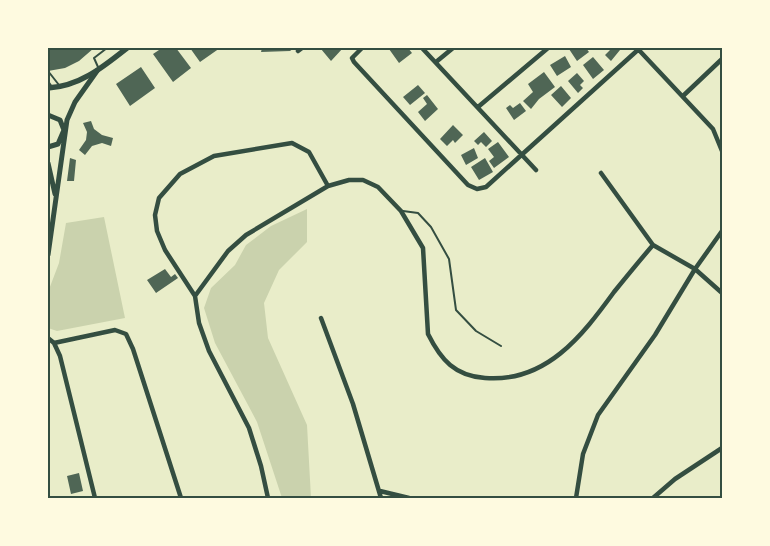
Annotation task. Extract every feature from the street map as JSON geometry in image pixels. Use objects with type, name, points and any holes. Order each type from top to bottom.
[{"type":"main road","points":[[50,88],[61,87],[99,69],[127,48]]},
{"type":"street","points":[[298,52],[302,48]]},
{"type":"street","points":[[362,48],[352,58],[354,62],[468,186],[486,187],[638,48],[713,129],[722,151]]},
{"type":"street","points":[[422,48],[536,170]]},
{"type":"street","points":[[436,62],[453,48]]},
{"type":"street","points":[[478,107],[548,48]]},
{"type":"street","points":[[684,96],[722,58]]},
{"type":"street","points":[[48,256],[64,134],[75,102],[99,69]]},
{"type":"street","points":[[48,115],[60,120],[64,134],[58,144],[48,147]]},
{"type":"street","points":[[268,498],[261,466],[249,428],[209,351],[199,323],[195,296],[165,250],[156,223],[159,198],[180,174],[214,156],[292,143],[309,152],[328,186]]},
{"type":"street","points":[[48,164],[56,199]]},
{"type":"street","points":[[601,173],[653,245],[694,268],[722,293]]},
{"type":"street","points":[[195,296],[228,251],[246,235],[328,186],[348,180],[363,180],[378,187],[401,211],[423,248],[428,334],[442,356],[459,373],[476,378],[496,379],[524,375],[548,363],[567,349],[585,331],[653,245]]},
{"type":"street","points":[[576,498],[582,454],[598,415],[654,335],[694,268],[722,231]]},
{"type":"street","points":[[321,318],[353,404],[381,498]]},
{"type":"street","points":[[54,343],[115,330],[126,334],[134,349],[181,498]]},
{"type":"street","points":[[48,338],[54,343],[60,356],[95,498]]},
{"type":"street","points":[[653,498],[675,479],[722,448]]},
{"type":"street","points":[[380,491],[409,498]]},
{"type":"lane","points":[[99,69],[94,58],[107,48]]},
{"type":"lane","points":[[48,71],[61,87]]},
{"type":"lane","points":[[48,81],[50,88]]},
{"type":"lane","points":[[401,211],[418,214],[432,227],[449,259],[456,310],[476,331],[501,346]]},
{"type":"green space","points":[[307,209],[307,242],[279,270],[264,303],[268,338],[307,425],[311,498],[282,498],[257,422],[215,343],[204,308],[211,288],[235,265],[246,245],[271,226]]},
{"type":"green space","points":[[104,217],[125,318],[57,331],[48,328],[48,292],[59,263],[66,223]]},
{"type":"building","points":[[48,48],[94,48],[79,61],[65,68],[48,71]]},
{"type":"building","points":[[162,48],[176,48],[191,68],[173,82],[153,54]]},
{"type":"building","points":[[190,48],[220,48],[200,62]]},
{"type":"building","points":[[262,48],[294,48],[290,51],[261,52]]},
{"type":"building","points":[[322,48],[343,48],[331,61]]},
{"type":"building","points":[[390,48],[408,48],[412,53],[399,63]]},
{"type":"building","points":[[586,48],[589,52],[577,61],[569,49]]},
{"type":"building","points":[[608,48],[620,50],[611,61],[605,55],[610,50]]},
{"type":"building","points":[[565,56],[571,67],[557,76],[550,65]]},
{"type":"building","points":[[593,57],[604,70],[593,79],[583,65]]},
{"type":"building","points":[[141,67],[155,88],[130,106],[116,84]]},
{"type":"building","points":[[544,72],[555,87],[539,99],[531,109],[523,101],[533,92],[528,84]]},
{"type":"building","points":[[577,73],[584,81],[580,85],[583,88],[578,93],[568,81]]},
{"type":"building","points":[[418,85],[425,93],[410,105],[403,97]]},
{"type":"building","points":[[561,86],[571,98],[562,107],[551,95]]},
{"type":"building","points":[[427,95],[438,109],[425,121],[418,112],[427,104],[423,98]]},
{"type":"building","points":[[520,103],[526,111],[514,120],[506,108],[510,105],[513,108]]},
{"type":"building","points":[[91,121],[94,129],[102,135],[113,138],[111,146],[102,143],[92,146],[85,155],[79,150],[86,140],[87,132],[83,123]]},
{"type":"building","points":[[453,125],[463,135],[455,143],[453,140],[447,146],[440,139]]},
{"type":"building","points":[[484,132],[492,141],[486,147],[481,142],[478,145],[474,141]]},
{"type":"building","points":[[498,142],[509,157],[494,168],[489,161],[494,157],[488,149]]},
{"type":"building","points":[[474,148],[478,158],[466,165],[461,155]]},
{"type":"building","points":[[70,158],[76,160],[74,181],[67,181]]},
{"type":"building","points":[[485,158],[493,172],[479,180],[471,167]]},
{"type":"building","points":[[165,269],[171,277],[175,274],[178,278],[156,293],[147,280]]},
{"type":"building","points":[[79,473],[83,491],[71,494],[67,476]]}]
